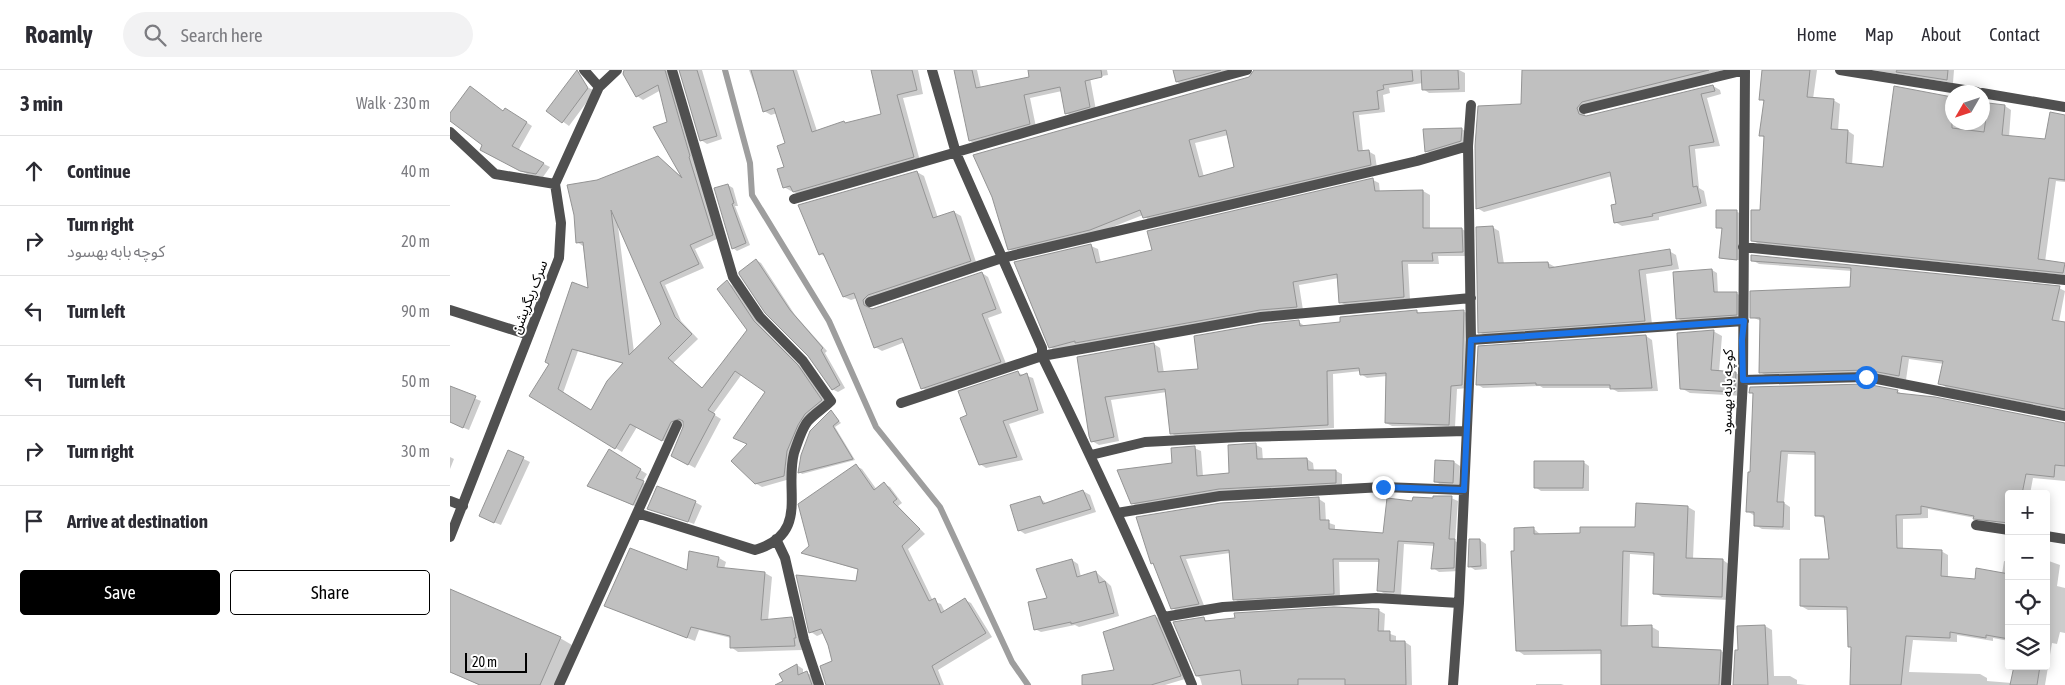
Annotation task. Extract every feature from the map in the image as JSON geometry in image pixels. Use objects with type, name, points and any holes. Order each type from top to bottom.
[{"type":"street","points":[[584,70],[599,87]]},
{"type":"street","points":[[450,132],[495,174],[555,184],[599,87],[617,70]]},
{"type":"street","points":[[637,513],[755,550],[768,546],[776,539],[791,518],[794,454],[807,422],[831,401],[803,361],[760,317],[733,277],[672,70]]},
{"type":"street","points":[[932,70],[956,153],[1042,348],[1042,356],[1091,455],[1164,617],[1192,685]]},
{"type":"street","points":[[794,199],[956,153],[1054,122],[1247,70]]},
{"type":"street","points":[[1584,109],[1745,70]]},
{"type":"street","name":"کوچه بابه بهسود","points":[[1726,685],[1743,380],[1745,70]]},
{"type":"street","points":[[1840,70],[1945,87]]},
{"type":"street","points":[[1990,95],[2065,107]]},
{"type":"street","points":[[1453,685],[1459,603],[1471,340],[1468,146],[1471,105]]},
{"type":"street","points":[[870,302],[1002,258],[1417,161],[1468,146]]},
{"type":"street","name":"سرک ریگریشن","points":[[450,537],[559,258],[561,223],[555,184]]},
{"type":"street","points":[[1743,247],[2065,280]]},
{"type":"street","points":[[901,403],[1042,356],[1261,317],[1471,298]]},
{"type":"street","points":[[450,310],[529,335]]},
{"type":"street","points":[[1471,340],[1744,321]]},
{"type":"street","points":[[1743,380],[1866,377],[2065,416]]},
{"type":"street","points":[[559,685],[678,425]]},
{"type":"street","points":[[1091,455],[1144,442],[1240,437],[1466,431]]},
{"type":"street","points":[[1117,513],[1220,496],[1383,487],[1464,490]]},
{"type":"street","points":[[450,501],[463,506]]},
{"type":"street","points":[[1976,525],[2005,529]]},
{"type":"street","points":[[2050,537],[2065,539]]},
{"type":"street","points":[[776,539],[784,558],[804,640],[819,685]]},
{"type":"street","points":[[1164,617],[1223,607],[1376,598],[1459,603]]},
{"type":"building","points":[[577,70],[588,88],[562,123],[546,111]]},
{"type":"building","points":[[624,70],[665,70],[713,235],[690,245],[699,264],[660,282],[675,317],[692,334],[668,358],[702,388],[747,330],[717,289],[727,280],[754,321],[798,365],[822,400],[805,414],[798,425],[787,451],[784,476],[755,484],[731,461],[747,444],[733,438],[765,392],[735,371],[708,410],[715,414],[688,465],[671,456],[683,427],[683,421],[679,419],[671,422],[662,441],[630,424],[615,449],[529,396],[549,364],[545,362],[572,282],[588,288],[583,242],[576,243],[574,215],[567,185],[597,180],[658,156],[682,178],[653,127],[667,122],[658,85],[636,97],[623,74]],"holes":[[[611,210],[661,324],[629,355]],[[572,349],[623,363],[607,381],[591,410],[558,389]]]},
{"type":"building","points":[[679,70],[697,70],[717,136],[700,141]]},
{"type":"building","points":[[751,70],[793,70],[812,132],[844,121],[845,123],[881,114],[871,70],[912,70],[917,90],[897,95],[914,157],[793,192],[790,186],[783,188],[777,169],[784,167],[777,146],[785,143],[774,108],[763,112]]},
{"type":"building","points":[[954,70],[972,70],[976,88],[1029,77],[1028,70],[1101,70],[1102,77],[1085,81],[1090,107],[1065,114],[1060,87],[1024,95],[1030,124],[969,141]]},
{"type":"building","points":[[1173,70],[1221,70],[1176,82]]},
{"type":"building","points":[[1254,70],[1412,70],[1413,81],[1383,85],[1384,89],[1377,91],[1379,109],[1353,112],[1358,151],[1369,150],[1371,165],[1143,218],[1140,210],[1090,230],[1008,250],[992,197],[973,155],[1249,77]],"holes":[[[1226,130],[1234,167],[1199,177],[1189,140]]]},
{"type":"building","points":[[1421,70],[1458,70],[1459,89],[1422,90]]},
{"type":"building","points":[[1522,70],[1709,70],[1582,102],[1577,108],[1579,114],[1586,116],[1713,85],[1715,91],[1701,94],[1714,142],[1689,146],[1693,187],[1697,186],[1701,203],[1652,214],[1653,216],[1614,223],[1611,205],[1616,204],[1610,172],[1476,209],[1475,146],[1478,106],[1521,104]]},
{"type":"building","points":[[1762,70],[1810,70],[1807,97],[1834,99],[1831,129],[1848,130],[1846,163],[1883,167],[1894,86],[1945,96],[1945,130],[1984,132],[1984,130],[1990,130],[1990,103],[2005,105],[2002,135],[2045,139],[2050,112],[2065,115],[2065,180],[2049,178],[2038,259],[2065,263],[2063,273],[1751,241],[1751,210],[1760,210],[1764,136],[1759,136],[1764,100],[1759,100]]},
{"type":"building","points":[[1897,70],[1948,70],[1947,80],[1896,72]]},
{"type":"building","points":[[470,86],[503,111],[505,108],[527,122],[512,146],[544,163],[536,174],[520,171],[480,150],[482,145],[450,121],[450,113]]},
{"type":"building","points":[[1462,128],[1461,141],[1425,152],[1423,129]]},
{"type":"building","points":[[917,171],[933,218],[954,211],[971,261],[868,295],[863,300],[864,305],[872,309],[982,272],[996,309],[982,314],[1001,362],[921,389],[902,338],[874,348],[854,293],[843,297],[823,253],[819,255],[798,205]]},
{"type":"building","points":[[1373,178],[1375,191],[1423,190],[1423,228],[1462,228],[1463,252],[1432,253],[1433,261],[1402,261],[1404,297],[1339,303],[1337,274],[1293,282],[1297,307],[1260,310],[1075,343],[1075,341],[1049,348],[1014,262],[1091,244],[1096,263],[1152,250],[1147,231]]},
{"type":"building","points":[[728,184],[734,203],[732,204],[746,243],[732,249],[714,188]]},
{"type":"building","points":[[1716,210],[1737,210],[1737,260],[1719,258],[1722,228],[1716,228]]},
{"type":"building","points":[[1493,226],[1498,263],[1548,262],[1549,268],[1670,249],[1672,265],[1639,270],[1645,321],[1478,333],[1476,227]]},
{"type":"building","points":[[1751,255],[2060,286],[2052,320],[2065,322],[2065,409],[1938,384],[1943,361],[1902,356],[1899,376],[1867,370],[1759,373],[1760,318],[1750,318],[1750,291],[1850,287],[1851,268],[1751,261]]},
{"type":"building","points":[[756,259],[790,310],[823,348],[821,350],[840,385],[832,390],[808,356],[765,313],[739,274]]},
{"type":"building","points":[[1712,269],[1714,292],[1737,292],[1737,315],[1676,319],[1673,272]]},
{"type":"building","points":[[1417,310],[1417,313],[1464,310],[1462,385],[1451,386],[1449,425],[1385,423],[1386,373],[1360,375],[1359,368],[1327,371],[1328,425],[1170,434],[1165,389],[1105,397],[1114,437],[1091,442],[1077,357],[1154,343],[1158,372],[1198,369],[1194,336],[1262,324],[1299,320],[1300,326],[1340,322],[1340,317]]},
{"type":"building","points":[[1714,330],[1711,370],[1736,372],[1735,392],[1680,389],[1677,333]]},
{"type":"building","points":[[1646,335],[1652,388],[1610,389],[1610,385],[1536,385],[1536,383],[1476,385],[1478,346]]},
{"type":"building","points":[[1018,371],[1020,376],[1027,373],[1038,410],[1003,421],[1017,457],[979,465],[960,418],[967,415],[958,391]]},
{"type":"building","points":[[1866,384],[1898,390],[1897,393],[1935,397],[2065,423],[2065,466],[2055,465],[2054,477],[2026,474],[2023,490],[2005,490],[2005,523],[1973,519],[1974,516],[1921,506],[1921,514],[1896,515],[1897,548],[1942,550],[1941,576],[1975,579],[1976,568],[2005,573],[2005,638],[1986,635],[1986,638],[1950,632],[1950,638],[1906,636],[1901,685],[1850,685],[1851,647],[1848,647],[1847,607],[1800,606],[1800,559],[1829,559],[1824,516],[1815,516],[1815,452],[1781,451],[1777,502],[1784,502],[1783,527],[1754,526],[1754,512],[1746,512],[1748,472],[1750,472],[1753,393],[1749,393],[1750,387]]},
{"type":"building","points":[[450,386],[476,396],[463,428],[450,422]]},
{"type":"building","points":[[831,410],[839,421],[833,426],[853,459],[798,473],[801,455],[810,431]]},
{"type":"building","points":[[1256,443],[1257,459],[1307,458],[1308,470],[1336,470],[1336,483],[1219,489],[1131,504],[1117,470],[1172,463],[1171,448],[1195,446],[1197,476],[1229,473],[1228,445]]},
{"type":"building","points":[[609,449],[641,469],[636,478],[644,481],[633,505],[587,486]]},
{"type":"building","points":[[508,450],[524,457],[494,523],[479,516]]},
{"type":"building","points":[[1435,460],[1454,461],[1453,483],[1434,482]]},
{"type":"building","points":[[1534,461],[1584,461],[1583,488],[1534,488]]},
{"type":"building","points":[[856,464],[874,490],[884,482],[897,499],[893,502],[920,529],[902,546],[929,601],[935,598],[941,613],[965,598],[986,633],[932,666],[940,685],[826,685],[820,666],[832,661],[828,645],[821,629],[809,633],[796,575],[856,581],[858,569],[801,553],[809,546],[798,504]]},
{"type":"building","points":[[657,486],[696,501],[688,522],[647,509]]},
{"type":"building","points":[[1083,490],[1091,509],[1018,531],[1010,505],[1040,496],[1043,504]]},
{"type":"building","points":[[1433,496],[1452,496],[1449,539],[1455,539],[1454,568],[1431,569],[1434,543],[1398,541],[1394,592],[1377,591],[1379,559],[1333,559],[1334,594],[1233,600],[1229,550],[1180,556],[1199,604],[1171,609],[1153,563],[1151,564],[1136,517],[1221,503],[1319,497],[1320,520],[1329,520],[1329,529],[1383,533],[1387,498],[1412,501],[1413,497],[1433,498]]},
{"type":"building","points":[[1636,503],[1688,506],[1686,558],[1723,559],[1722,597],[1653,594],[1654,553],[1623,551],[1621,626],[1652,625],[1652,647],[1721,650],[1719,685],[1601,685],[1601,650],[1516,651],[1511,551],[1514,551],[1514,528],[1534,527],[1534,534],[1580,533],[1580,527],[1635,527]]},
{"type":"building","points":[[1469,539],[1480,539],[1481,566],[1468,567]]},
{"type":"building","points":[[630,548],[687,570],[689,551],[719,557],[717,567],[765,572],[761,620],[792,617],[796,638],[794,638],[795,646],[730,648],[730,636],[691,627],[687,638],[604,606]]},
{"type":"building","points":[[1072,559],[1077,577],[1096,571],[1099,583],[1105,581],[1114,613],[1071,624],[1071,622],[1034,630],[1028,602],[1047,598],[1036,569]]},
{"type":"building","points":[[450,589],[561,637],[540,685],[480,685],[450,672]]},
{"type":"building","points":[[1334,607],[1379,609],[1378,631],[1390,631],[1390,641],[1405,641],[1406,685],[1345,685],[1345,679],[1298,679],[1298,685],[1242,685],[1240,670],[1196,676],[1173,622],[1204,617],[1205,621],[1235,618],[1234,613]]},
{"type":"building","points":[[1155,615],[1181,676],[1151,685],[1082,685],[1082,675],[1114,670],[1103,632]]},
{"type":"building","points":[[1765,625],[1768,685],[1733,685],[1735,650],[1738,650],[1737,626]]},
{"type":"building","points":[[797,664],[798,675],[807,671],[812,685],[775,685],[783,681],[779,674]]},
{"type":"building","points":[[2013,670],[2039,670],[2037,685],[2010,685]]},
{"type":"waterway","points":[[725,70],[750,163],[752,195],[829,321],[876,427],[940,507],[1012,662],[1028,685]]},
{"type":"route","points":[[1383,487],[1464,490],[1471,340],[1744,321],[1742,340],[1743,380],[1866,377]]}]
